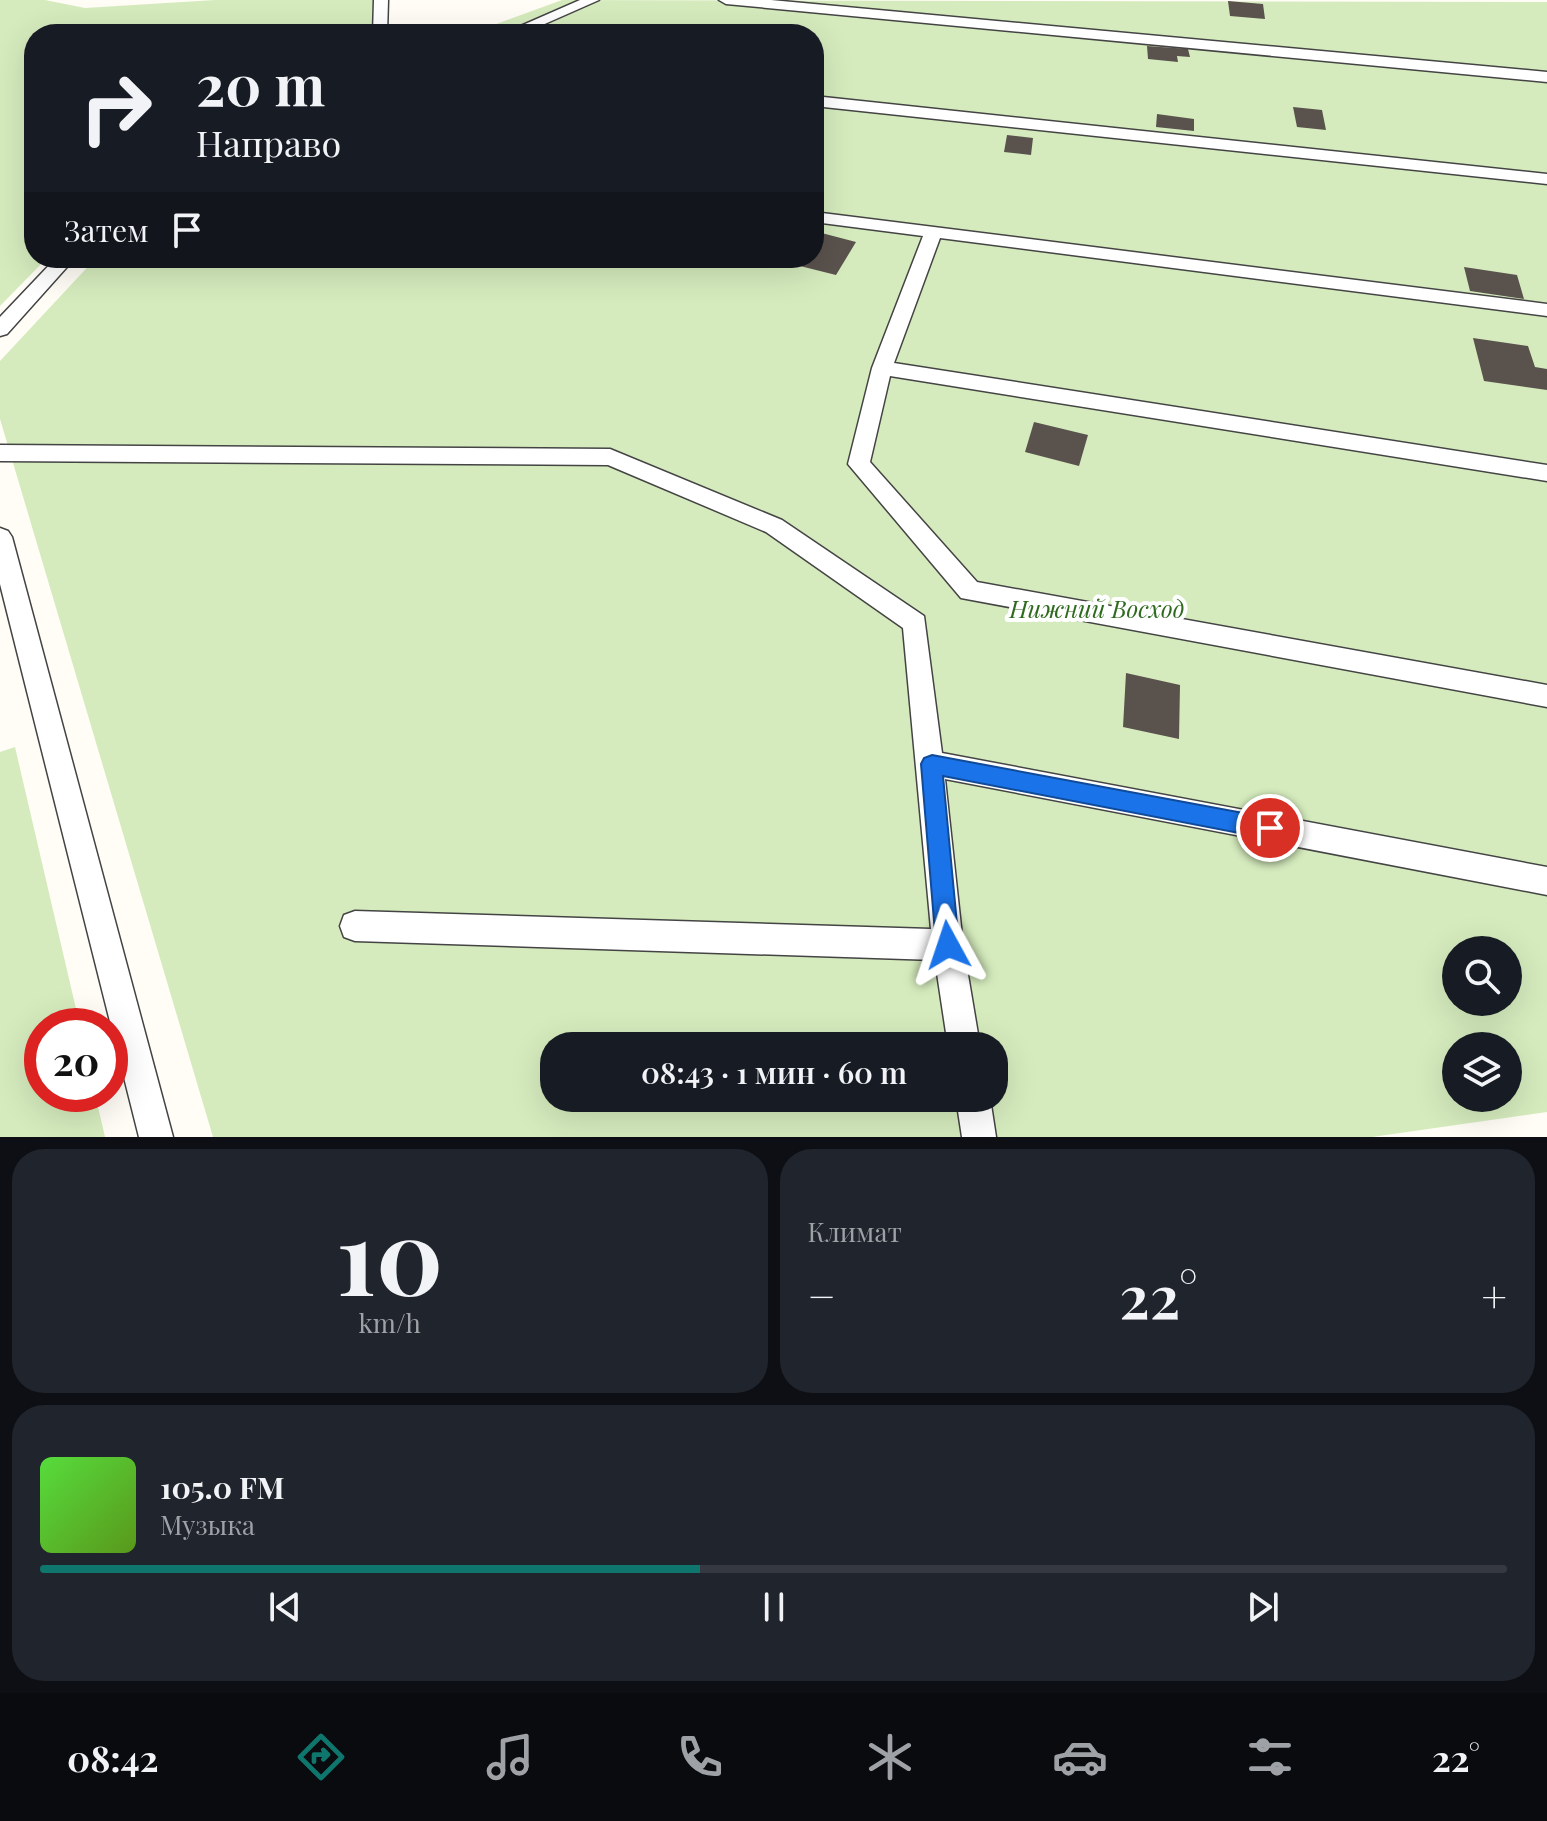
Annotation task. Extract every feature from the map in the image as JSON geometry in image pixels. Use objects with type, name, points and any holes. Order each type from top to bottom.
[{"type":"lane","points":[[380,24],[381,0]]},
{"type":"lane","points":[[533,24],[592,0]]},
{"type":"lane","points":[[726,0],[1547,77]]},
{"type":"lane","points":[[824,102],[1547,179]]},
{"type":"lane","points":[[824,218],[1547,310]]},
{"type":"lane","points":[[933,233],[882,368],[859,464],[970,591],[1547,696]]},
{"type":"lane","points":[[0,329],[57,268]]},
{"type":"lane","points":[[882,368],[1547,473]]},
{"type":"lane","points":[[0,453],[610,457],[774,526],[915,623],[932,764],[948,945],[962,1032]]},
{"type":"lane","points":[[0,537],[156,1137]]},
{"type":"lane","points":[[932,764],[1547,881]]},
{"type":"lane","points":[[355,926],[948,945]]},
{"type":"lane","points":[[975,1112],[979,1137]]},
{"type":"green space","points":[[0,0],[45,0],[85,8],[215,0],[376,0],[375,24],[24,24],[24,268],[37,268],[0,306]]},
{"type":"green space","name":"Нижний Восход","points":[[562,0],[1547,2],[1547,1112],[1372,1137],[213,1137],[0,419],[0,361],[87,268],[824,268],[824,24],[496,24]]},
{"type":"green space","points":[[15,747],[76,1008],[24,1008],[24,1112],[99,1112],[105,1137],[0,1137],[0,752]]},
{"type":"building","points":[[1228,1],[1263,4],[1265,19],[1230,16]]},
{"type":"building","points":[[1147,46],[1188,49],[1190,57],[1177,56],[1178,62],[1148,59]]},
{"type":"building","points":[[1293,107],[1322,110],[1326,130],[1297,127]]},
{"type":"building","points":[[1157,114],[1194,119],[1194,131],[1156,127]]},
{"type":"building","points":[[1007,135],[1033,138],[1031,155],[1004,152]]},
{"type":"building","points":[[824,234],[856,242],[836,275],[808,268],[824,268]]},
{"type":"building","points":[[1464,267],[1517,275],[1524,299],[1470,291]]},
{"type":"building","points":[[1473,338],[1528,346],[1535,367],[1547,369],[1547,390],[1484,381]]},
{"type":"building","points":[[1034,422],[1088,435],[1079,466],[1025,452]]},
{"type":"building","points":[[1126,673],[1180,685],[1179,739],[1123,727]]},
{"type":"route","points":[[948,945],[932,764],[1270,828]]}]
